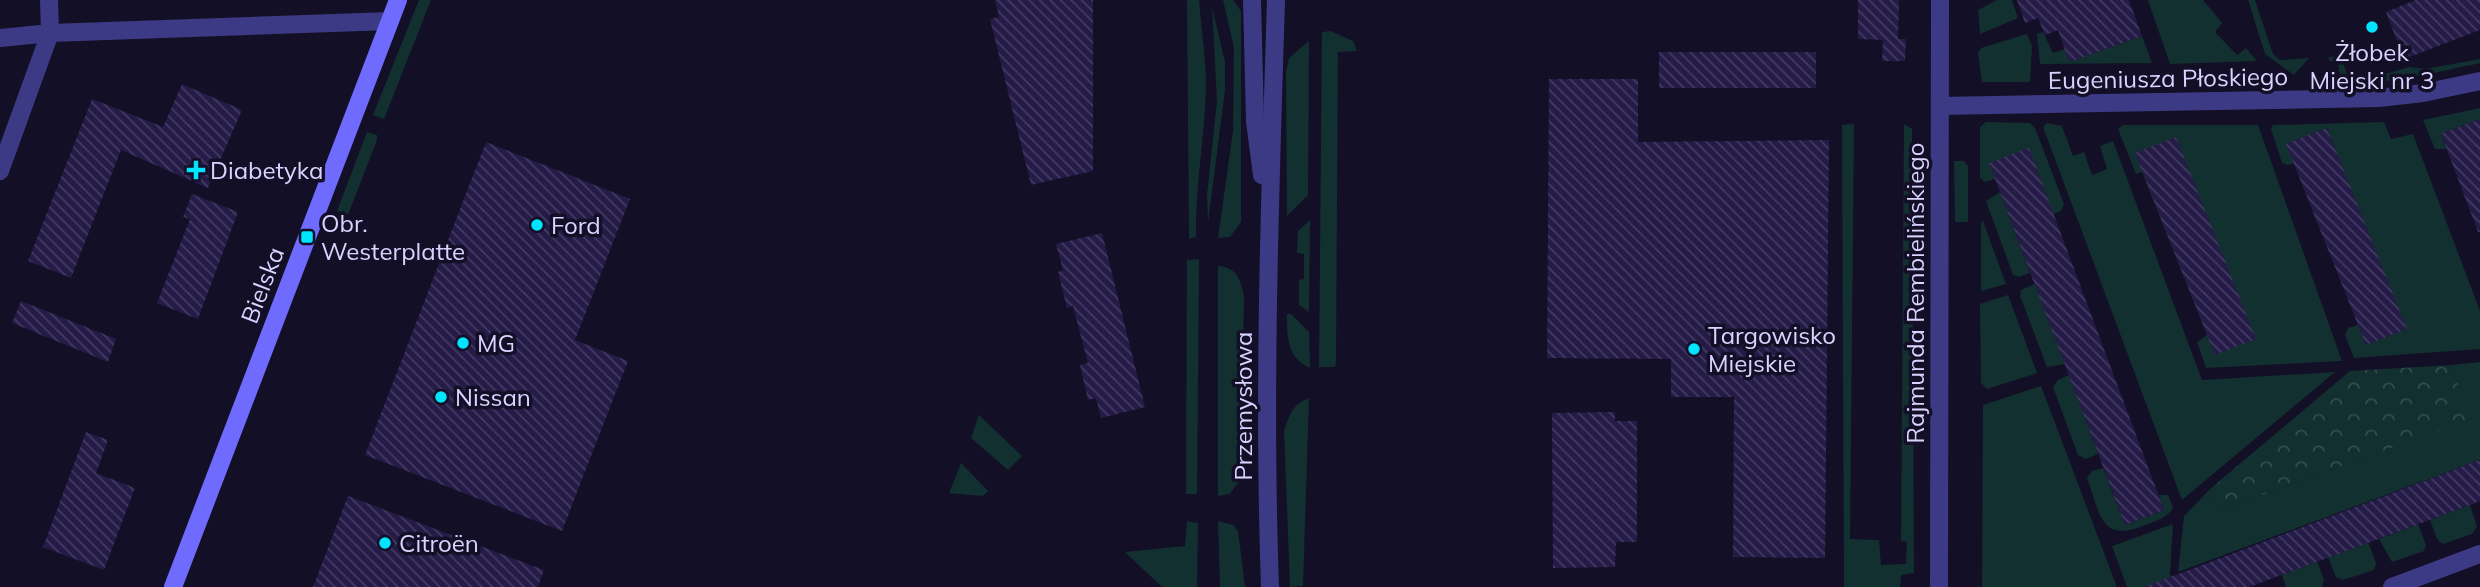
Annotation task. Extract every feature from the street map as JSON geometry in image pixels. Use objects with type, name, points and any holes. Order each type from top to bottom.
[{"type":"main road","name":"Bielska","points":[[173,587],[398,0]]},
{"type":"street","points":[[0,170],[50,33],[49,0]]},
{"type":"street","name":"Przemysłowa","points":[[1252,0],[1255,121],[1269,226]]},
{"type":"street","name":"Przemysłowa","points":[[1270,587],[1267,503],[1269,226],[1276,0]]},
{"type":"street","name":"Rajmunda Rembielińskiego","points":[[1939,587],[1940,0]]},
{"type":"street","points":[[0,38],[50,33],[390,21]]},
{"type":"street","name":"Eugeniusza Płoskiego","points":[[1940,106],[2379,98],[2480,81]]},
{"type":"street","points":[[2392,587],[2480,554]]},
{"type":"green space","points":[[419,0],[431,0],[384,119],[373,115]]},
{"type":"green space","points":[[1187,0],[1199,0],[1206,86],[1196,237],[1189,239]]},
{"type":"green space","points":[[1223,0],[1233,0],[1241,11],[1241,222],[1230,237],[1218,238],[1233,131],[1234,48]]},
{"type":"green space","points":[[1997,0],[2012,0],[2018,18],[1980,34],[1978,10]]},
{"type":"green space","points":[[2148,0],[2203,0],[2222,23],[2215,32],[2237,55],[2246,48],[2257,61],[2170,64]]},
{"type":"green space","points":[[2248,0],[2255,0],[2273,54],[2280,60],[2309,58],[2294,75],[2265,54]]},
{"type":"green space","points":[[1212,7],[1225,62],[1225,90],[1208,222],[1207,195],[1217,101]]},
{"type":"green space","points":[[1331,31],[1353,41],[1357,51],[1338,52],[1336,362],[1335,367],[1319,367],[1322,32]]},
{"type":"green space","points":[[2043,32],[2053,53],[2065,49],[2070,61],[2142,36],[2152,63],[2040,64],[2037,34]]},
{"type":"green space","points":[[2027,34],[2032,46],[2030,82],[1982,82],[1978,53],[1981,48]]},
{"type":"green space","points":[[1309,41],[1308,195],[1287,216],[1286,72],[1289,58]]},
{"type":"green space","points":[[2341,56],[2347,75],[2389,73],[2409,67],[2425,69],[2480,59],[2480,63],[2409,78],[2354,82],[2340,79],[2338,62],[2330,61],[2328,57]]},
{"type":"green space","points":[[2480,108],[2480,119],[2441,134],[2446,149],[2435,149],[2423,120]]},
{"type":"green space","points":[[1986,122],[2030,123],[2035,128],[2064,204],[2061,211],[2053,214],[1995,179],[1985,182],[1980,178],[1980,127]]},
{"type":"green space","points":[[2384,122],[2391,139],[2413,134],[2480,311],[2480,349],[2354,358],[2345,335],[2348,328],[2358,325],[2366,345],[2406,329],[2327,128],[2287,144],[2294,163],[2288,165],[2282,163],[2271,129],[2273,125]]},
{"type":"green space","points":[[2047,123],[2062,126],[2073,156],[2084,152],[2092,175],[2107,169],[2100,146],[2113,141],[2202,380],[2335,372],[2182,500],[2043,127]]},
{"type":"green space","points":[[1854,124],[1850,539],[1879,540],[1881,565],[1906,564],[1907,542],[1901,541],[1904,124],[1912,129],[1914,573],[1901,575],[1900,587],[1844,587],[1842,125]]},
{"type":"green space","points":[[2123,125],[2258,125],[2342,361],[2206,368],[2197,342],[2207,335],[2142,172],[2136,174],[2118,129]]},
{"type":"green space","points":[[367,132],[377,135],[377,140],[348,215],[337,211]]},
{"type":"green space","points":[[1954,161],[1964,161],[1968,166],[1968,222],[1955,222]]},
{"type":"green space","points":[[2000,192],[2030,273],[2019,277],[2013,275],[1986,201]]},
{"type":"green space","points":[[1310,220],[1309,312],[1299,305],[1299,280],[1304,279],[1304,254],[1297,253],[1298,231]]},
{"type":"green space","points":[[1983,221],[2006,284],[1981,291],[1981,223]]},
{"type":"green space","points":[[1199,259],[1197,494],[1186,494],[1187,260]]},
{"type":"green space","points":[[1218,266],[1234,272],[1244,297],[1241,478],[1230,494],[1218,496]]},
{"type":"green space","points":[[2035,284],[2065,364],[2047,367],[2020,296],[2021,290]]},
{"type":"green space","points":[[2008,295],[2037,373],[1987,389],[1981,383],[1980,304]]},
{"type":"green space","points":[[1287,314],[1291,314],[1309,332],[1310,368],[1297,359],[1290,346]]},
{"type":"green space","points":[[2480,362],[2480,460],[2178,572],[2184,516],[2210,489],[2218,511],[2470,419],[2451,365]]},
{"type":"green space","points":[[2451,365],[2471,419],[2218,511],[2210,489],[2350,371]]},
{"type":"green space","points":[[2069,375],[2098,454],[2086,459],[2078,455],[2053,387],[2058,380]]},
{"type":"green space","points":[[2041,386],[2117,587],[1982,587],[1983,405]]},
{"type":"green space","points":[[1309,398],[1303,586],[1290,587],[1284,431],[1292,411],[1299,403]]},
{"type":"green space","points":[[979,415],[1022,456],[1008,470],[971,438]]},
{"type":"green space","points":[[961,463],[988,491],[983,496],[949,493]]},
{"type":"green space","points":[[2103,468],[2125,525],[2164,510],[2159,495],[2168,495],[2173,508],[2161,519],[2130,530],[2110,528],[2099,513],[2087,478],[2092,471]]},
{"type":"green space","points":[[2470,505],[2477,527],[2472,534],[2443,544],[2437,539],[2430,520]]},
{"type":"green space","points":[[1187,521],[1198,523],[1197,587],[1162,587],[1125,552],[1185,546]]},
{"type":"green space","points":[[1218,521],[1233,525],[1238,531],[1245,587],[1220,587]]},
{"type":"green space","points":[[2173,524],[2170,574],[2175,587],[2127,587],[2112,546]]},
{"type":"green space","points":[[2418,524],[2426,545],[2424,551],[2392,562],[2379,539]]},
{"type":"green space","points":[[2368,542],[2376,563],[2374,570],[2343,580],[2336,577],[2328,557]]},
{"type":"green space","points":[[2317,561],[2324,580],[2322,587],[2286,587],[2282,575]]},
{"type":"building","points":[[995,0],[1093,0],[1093,171],[1031,185],[990,19],[999,17]]},
{"type":"building","points":[[1858,0],[1899,0],[1898,39],[1906,39],[1905,61],[1882,61],[1883,40],[1887,40],[1858,39]]},
{"type":"building","points":[[2017,0],[2129,0],[2142,36],[2069,62],[2058,30],[2045,35],[2038,18],[2025,23]]},
{"type":"building","points":[[2416,0],[2480,0],[2480,30],[2404,59],[2386,12]]},
{"type":"building","points":[[1659,52],[1816,52],[1816,88],[1659,88]]},
{"type":"building","points":[[1549,79],[1638,79],[1638,142],[1829,140],[1825,558],[1733,557],[1734,397],[1671,397],[1671,359],[1547,358]]},
{"type":"building","points":[[182,84],[242,110],[208,188],[121,150],[71,278],[28,261],[92,99],[163,127]]},
{"type":"building","points":[[2480,119],[2480,232],[2478,232],[2441,134]]},
{"type":"building","points":[[2327,128],[2407,329],[2366,345],[2286,144]]},
{"type":"building","points":[[2176,137],[2256,339],[2215,355],[2135,153]]},
{"type":"building","points":[[486,142],[630,199],[575,340],[628,361],[562,531],[365,455]]},
{"type":"building","points":[[2029,148],[2164,510],[2125,525],[1989,163]]},
{"type":"building","points":[[192,194],[238,212],[198,319],[157,303],[190,219],[183,217]]},
{"type":"building","points":[[1102,233],[1145,407],[1101,418],[1096,398],[1088,400],[1080,365],[1088,363],[1073,306],[1067,308],[1058,272],[1063,270],[1056,244]]},
{"type":"building","points":[[21,301],[116,339],[108,362],[12,323]]},
{"type":"building","points":[[1615,412],[1615,421],[1637,421],[1637,542],[1616,542],[1615,567],[1553,568],[1552,413]]},
{"type":"building","points":[[86,432],[108,440],[96,473],[135,488],[104,570],[43,547]]},
{"type":"building","points":[[2480,460],[2480,501],[2470,505],[2249,587],[2144,587]]},
{"type":"building","points":[[348,496],[544,570],[538,587],[313,587]]},
{"type":"place","name":"Żłobek Miejski nr 3","points":[[2372,27]]},
{"type":"place","name":"Diabetyka","points":[[196,170]]},
{"type":"place","name":"Ford","points":[[537,225]]},
{"type":"place","name":"Obr. Westerplatte","points":[[307,237]]},
{"type":"place","name":"MG","points":[[463,343]]},
{"type":"place","name":"Targowisko Miejskie","points":[[1694,349]]},
{"type":"place","name":"Nissan","points":[[441,397]]},
{"type":"place","name":"Citroën","points":[[385,543]]}]
